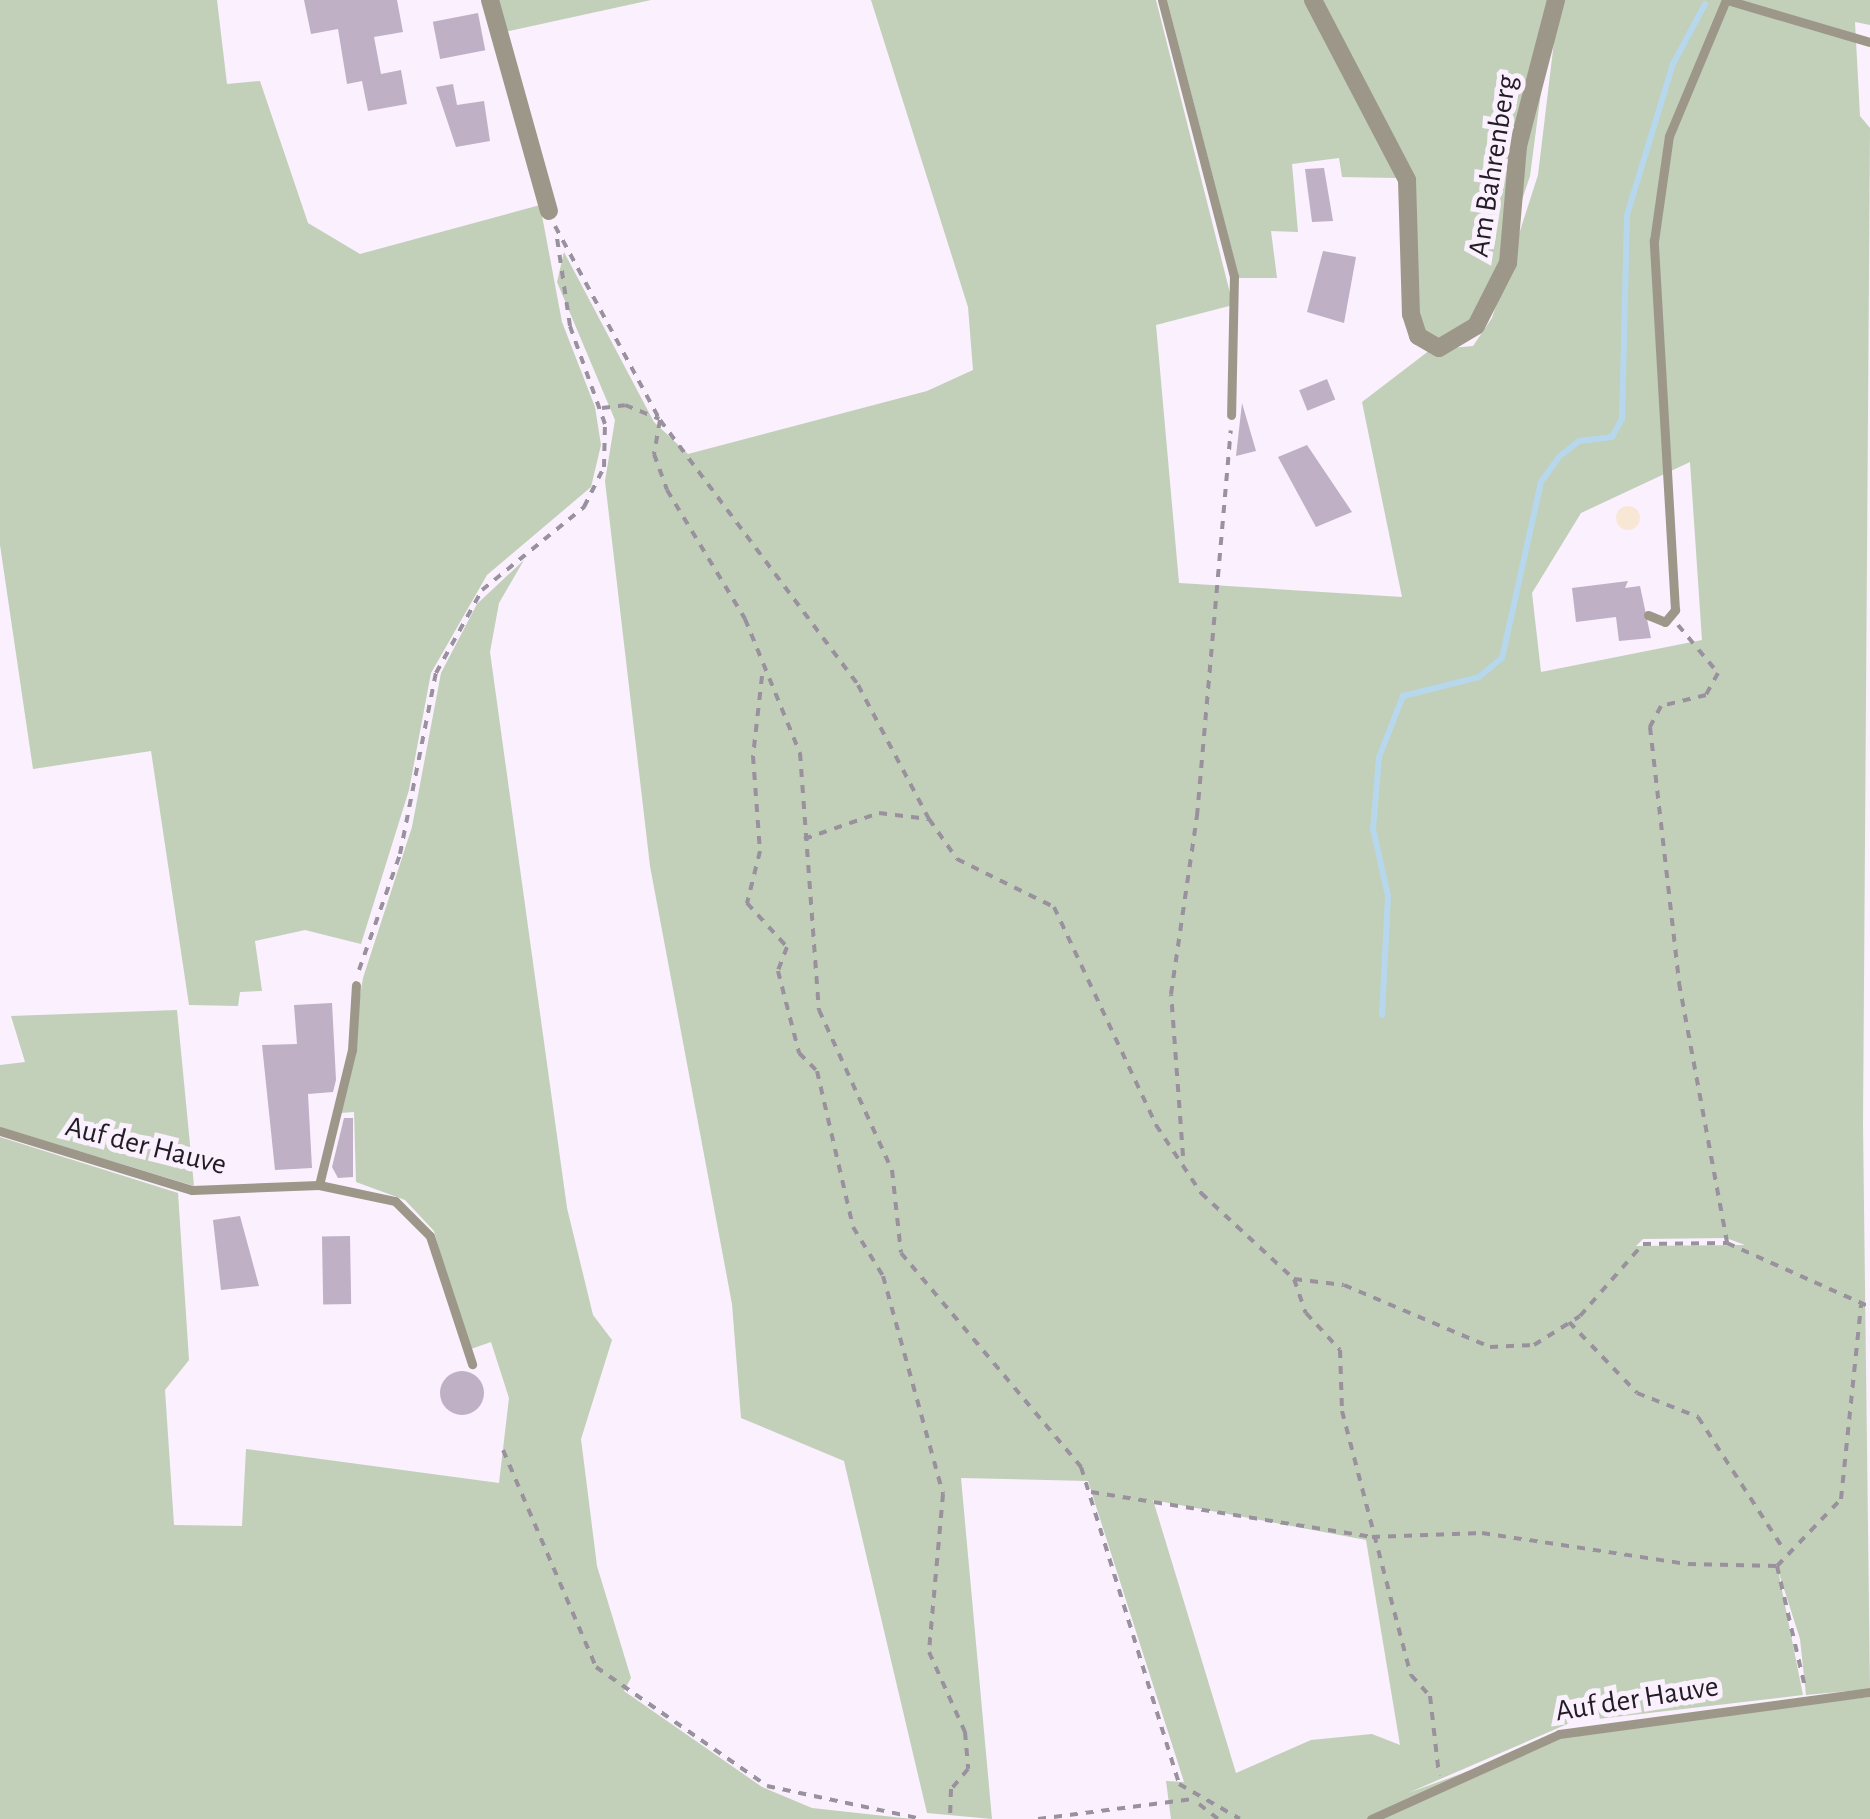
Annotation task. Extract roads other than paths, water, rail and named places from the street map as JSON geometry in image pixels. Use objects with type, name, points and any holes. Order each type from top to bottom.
[{"type":"street","points":[[490,0],[549,211]]},
{"type":"street","name":"Am Bahrenberg","points":[[1313,0],[1406,180],[1413,324],[1423,341],[1447,348],[1476,326],[1508,263],[1518,146],[1556,0]]},
{"type":"lane","points":[[1162,0],[1234,276],[1231,415]]},
{"type":"lane","points":[[1648,615],[1671,618],[1654,242],[1669,136],[1726,0],[1870,42]]},
{"type":"lane","points":[[320,1184],[352,1050],[356,985]]},
{"type":"lane","name":"Auf der Hauve","points":[[0,1131],[192,1190],[320,1184],[395,1201],[419,1220],[442,1261],[472,1364]]},
{"type":"lane","name":"Auf der Hauve","points":[[1371,1819],[1439,1794],[1559,1734],[1870,1692]]},
{"type":"waterway","points":[[1382,1015],[1388,896],[1373,829],[1379,757],[1403,696],[1479,677],[1502,658],[1541,482],[1560,456],[1579,441],[1612,437],[1622,419],[1627,215],[1673,64],[1705,4]]}]
